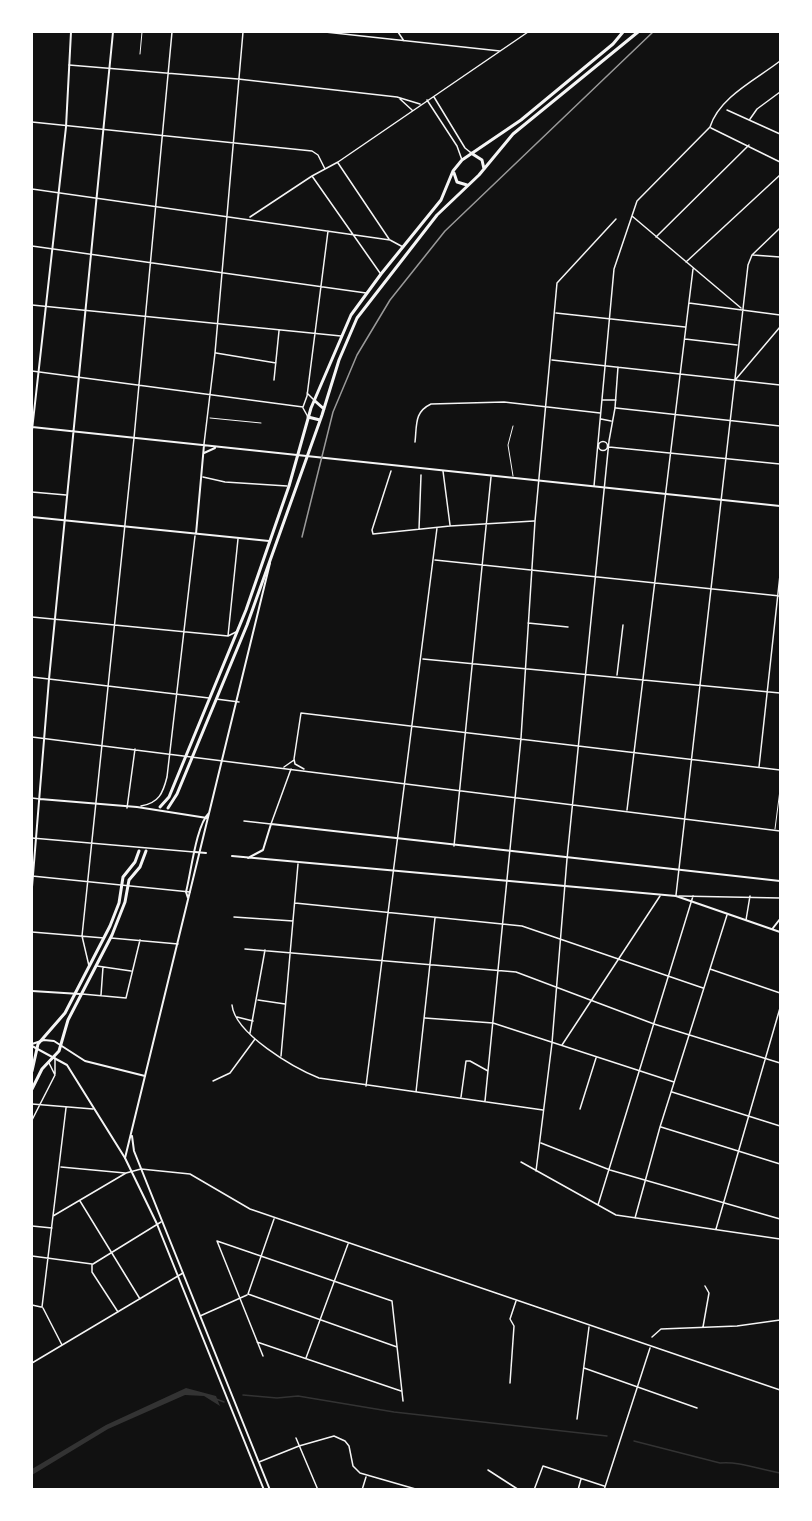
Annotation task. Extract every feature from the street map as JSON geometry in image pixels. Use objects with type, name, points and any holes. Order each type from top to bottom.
[{"type":"main road","points":[[160,807],[168,797],[237,632],[289,486],[308,417],[341,336],[366,293],[441,200],[453,171],[462,160],[521,120],[613,44],[623,32]]},
{"type":"main road","points":[[168,808],[177,794],[247,624],[340,359],[357,318],[442,209],[484,169],[513,134],[638,32]]},
{"type":"main road","points":[[471,153],[482,160],[484,169]]},
{"type":"main road","points":[[453,171],[457,182],[467,185]]},
{"type":"main road","points":[[315,400],[324,409]]},
{"type":"main road","points":[[308,417],[320,420]]},
{"type":"main road","points":[[32,1071],[41,1040],[60,1021],[104,938],[119,903],[123,877],[132,867],[139,851]]},
{"type":"main road","points":[[32,1089],[62,1044],[68,1020],[110,938],[122,910],[129,880],[140,867],[146,851]]},
{"type":"street","points":[[71,32],[66,127],[32,428],[780,506]]},
{"type":"street","points":[[32,887],[49,679],[113,32]]},
{"type":"street","points":[[89,967],[82,936],[95,804],[104,745],[172,32]]},
{"type":"street","points":[[32,798],[128,808],[156,801],[164,787],[178,694],[215,353],[220,272],[243,32]]},
{"type":"street","points":[[325,32],[501,51]]},
{"type":"street","points":[[398,32],[404,41]]},
{"type":"street","points":[[248,218],[312,176],[338,162],[528,32]]},
{"type":"street","points":[[594,487],[614,269],[637,201],[711,127],[714,115],[723,104],[780,61]]},
{"type":"street","points":[[69,65],[238,79],[397,97],[420,104]]},
{"type":"street","points":[[749,120],[757,109],[780,92]]},
{"type":"street","points":[[433,95],[465,148],[471,153]]},
{"type":"street","points":[[397,97],[406,102],[412,110]]},
{"type":"street","points":[[427,99],[458,146],[462,160]]},
{"type":"street","points":[[727,110],[780,134]]},
{"type":"street","points":[[32,122],[312,151],[318,155],[325,169]]},
{"type":"street","points":[[445,126],[450,123]]},
{"type":"street","points":[[711,127],[780,162]]},
{"type":"street","points":[[656,238],[749,145]]},
{"type":"street","points":[[338,162],[390,240]]},
{"type":"street","points":[[686,262],[780,175]]},
{"type":"street","points":[[312,176],[381,274]]},
{"type":"street","points":[[32,189],[390,240],[404,247]]},
{"type":"street","points":[[632,216],[742,309]]},
{"type":"street","points":[[485,1101],[521,738],[531,569],[557,283],[616,219]]},
{"type":"street","points":[[676,896],[742,309],[752,255],[780,228]]},
{"type":"street","points":[[308,417],[303,407],[308,393],[313,333],[327,231]]},
{"type":"street","points":[[32,246],[366,293]]},
{"type":"street","points":[[752,255],[780,257]]},
{"type":"street","points":[[626,811],[693,268]]},
{"type":"street","points":[[689,303],[780,315]]},
{"type":"street","points":[[32,305],[341,336]]},
{"type":"street","points":[[555,313],[686,327]]},
{"type":"street","points":[[735,380],[780,327]]},
{"type":"street","points":[[274,380],[279,330]]},
{"type":"street","points":[[684,339],[738,345]]},
{"type":"street","points":[[215,353],[276,363]]},
{"type":"street","points":[[551,360],[780,385]]},
{"type":"street","points":[[536,1171],[552,1043],[584,673],[618,367]]},
{"type":"street","points":[[32,371],[303,407]]},
{"type":"street","points":[[308,393],[315,400]]},
{"type":"street","points":[[602,400],[616,400]]},
{"type":"street","points":[[416,442],[418,415],[423,408],[431,404],[504,402],[600,413]]},
{"type":"street","points":[[615,408],[780,426]]},
{"type":"street","points":[[600,419],[612,421]]},
{"type":"street","points":[[598,446],[603,442],[608,447]]},
{"type":"street","points":[[598,446],[601,451],[608,447],[780,464]]},
{"type":"street","points":[[203,453],[218,448]]},
{"type":"street","points":[[392,471],[372,530],[373,534],[450,526],[535,521]]},
{"type":"street","points":[[444,471],[450,526]]},
{"type":"street","points":[[419,530],[421,475]]},
{"type":"street","points":[[202,476],[225,482],[289,486]]},
{"type":"street","points":[[454,846],[492,476]]},
{"type":"street","points":[[32,492],[68,495]]},
{"type":"street","points":[[32,517],[269,541]]},
{"type":"street","points":[[366,1086],[435,560],[437,528]]},
{"type":"street","points":[[228,636],[238,538]]},
{"type":"street","points":[[125,1158],[209,813],[239,702],[273,551]]},
{"type":"street","points":[[435,560],[655,580],[779,596]]},
{"type":"street","points":[[759,767],[780,575]]},
{"type":"street","points":[[32,617],[184,633],[228,636],[237,632]]},
{"type":"street","points":[[527,623],[568,627]]},
{"type":"street","points":[[617,676],[623,625]]},
{"type":"street","points":[[422,659],[643,678],[780,693]]},
{"type":"street","points":[[32,677],[209,698]]},
{"type":"street","points":[[216,699],[239,702]]},
{"type":"street","points":[[306,770],[296,765],[294,759],[301,713],[780,770]]},
{"type":"street","points":[[32,737],[780,831]]},
{"type":"street","points":[[128,808],[135,749]]},
{"type":"street","points":[[283,767],[294,759]]},
{"type":"street","points":[[283,767],[286,776]]},
{"type":"street","points":[[265,859],[263,850],[286,776],[291,769]]},
{"type":"street","points":[[137,807],[208,818]]},
{"type":"street","points":[[188,898],[186,892],[195,852],[204,817],[209,813]]},
{"type":"street","points":[[244,821],[509,853],[780,881]]},
{"type":"street","points":[[32,838],[206,853]]},
{"type":"street","points":[[248,858],[263,850]]},
{"type":"street","points":[[232,856],[660,895],[780,898]]},
{"type":"street","points":[[281,1057],[298,863]]},
{"type":"street","points":[[32,876],[191,892]]},
{"type":"street","points":[[561,1046],[660,895]]},
{"type":"street","points":[[676,896],[689,903],[780,932]]},
{"type":"street","points":[[598,1205],[693,896]]},
{"type":"street","points":[[746,921],[750,896]]},
{"type":"street","points":[[295,903],[522,926],[703,988]]},
{"type":"street","points":[[635,1218],[660,1127],[727,915]]},
{"type":"street","points":[[234,917],[293,921]]},
{"type":"street","points":[[416,1092],[435,917]]},
{"type":"street","points":[[772,929],[780,919]]},
{"type":"street","points":[[32,932],[104,938]]},
{"type":"street","points":[[110,938],[178,944]]},
{"type":"street","points":[[32,992],[126,998],[141,940]]},
{"type":"street","points":[[245,949],[516,972],[654,1024],[780,1063]]},
{"type":"street","points":[[250,1034],[258,1000],[265,950]]},
{"type":"street","points":[[95,965],[132,971]]},
{"type":"street","points":[[101,996],[103,967]]},
{"type":"street","points":[[709,969],[780,993]]},
{"type":"street","points":[[258,1000],[286,1004]]},
{"type":"street","points":[[232,1005],[236,1017],[255,1039],[299,1071],[319,1078],[544,1110]]},
{"type":"street","points":[[715,1230],[780,1008]]},
{"type":"street","points":[[236,1017],[254,1021]]},
{"type":"street","points":[[424,1018],[493,1023],[674,1082]]},
{"type":"street","points":[[213,1081],[230,1073],[255,1039]]},
{"type":"street","points":[[145,1076],[85,1060],[62,1044],[41,1040],[32,1045],[67,1065],[133,1170],[178,1275],[264,1490]]},
{"type":"street","points":[[32,1120],[55,1075],[55,1057]]},
{"type":"street","points":[[580,1109],[596,1057]]},
{"type":"street","points":[[461,1098],[466,1062],[470,1061],[488,1071]]},
{"type":"street","points":[[49,1063],[55,1075]]},
{"type":"street","points":[[671,1092],[780,1126]]},
{"type":"street","points":[[32,1104],[95,1109]]},
{"type":"street","points":[[62,1345],[45,1317],[42,1307],[66,1108]]},
{"type":"street","points":[[660,1127],[780,1164]]},
{"type":"street","points":[[132,1133],[134,1151],[270,1490]]},
{"type":"street","points":[[540,1143],[610,1170],[780,1219]]},
{"type":"street","points":[[521,1162],[616,1215],[780,1239]]},
{"type":"street","points":[[59,1167],[126,1173]]},
{"type":"street","points":[[53,1216],[133,1170],[190,1174],[232,1200],[274,1217],[780,1390]]},
{"type":"street","points":[[79,1201],[140,1299]]},
{"type":"street","points":[[200,1316],[248,1294],[274,1217]]},
{"type":"street","points":[[32,1256],[93,1264],[162,1221]]},
{"type":"street","points":[[32,1226],[52,1228]]},
{"type":"street","points":[[263,1356],[217,1240],[392,1301],[403,1401]]},
{"type":"street","points":[[306,1359],[348,1243]]},
{"type":"street","points":[[93,1264],[92,1272],[117,1312]]},
{"type":"street","points":[[32,1362],[183,1273]]},
{"type":"street","points":[[703,1328],[709,1293],[705,1287]]},
{"type":"street","points":[[248,1294],[397,1347]]},
{"type":"street","points":[[510,1383],[514,1326],[510,1319],[516,1300]]},
{"type":"street","points":[[32,1305],[42,1307]]},
{"type":"street","points":[[652,1337],[661,1329],[703,1328],[780,1320]]},
{"type":"street","points":[[577,1419],[590,1326]]},
{"type":"street","points":[[257,1342],[402,1392]]},
{"type":"street","points":[[534,1490],[543,1466],[604,1488],[650,1347]]},
{"type":"street","points":[[584,1368],[697,1408]]},
{"type":"street","points":[[259,1462],[330,1436],[341,1438],[349,1446],[355,1469],[366,1476],[373,1475],[419,1490]]},
{"type":"street","points":[[296,1438],[318,1490]]},
{"type":"street","points":[[488,1470],[519,1490]]},
{"type":"street","points":[[362,1490],[366,1476]]},
{"type":"street","points":[[578,1490],[582,1479]]},
{"type":"street","points":[[401,1490],[402,1485]]},
{"type":"lane","points":[[140,54],[142,32]]},
{"type":"lane","points":[[208,418],[261,423]]},
{"type":"lane","points":[[513,426],[508,445],[514,468],[513,478]]},
{"type":"lane","points":[[775,831],[780,790]]},
{"type":"shaded area","points":[[186,1388],[216,1396],[220,1406],[204,1396],[185,1395],[108,1429],[32,1475],[32,1469],[106,1425]]},
{"type":"waterway","points":[[243,1395],[277,1398],[298,1396],[394,1412],[607,1436]]},
{"type":"waterway","points":[[216,1399],[224,1402]]},
{"type":"waterway","points":[[634,1441],[720,1463],[742,1464],[780,1473]]},
{"type":"railway","points":[[302,537],[333,412],[357,355],[390,300],[445,231],[653,32]]}]
